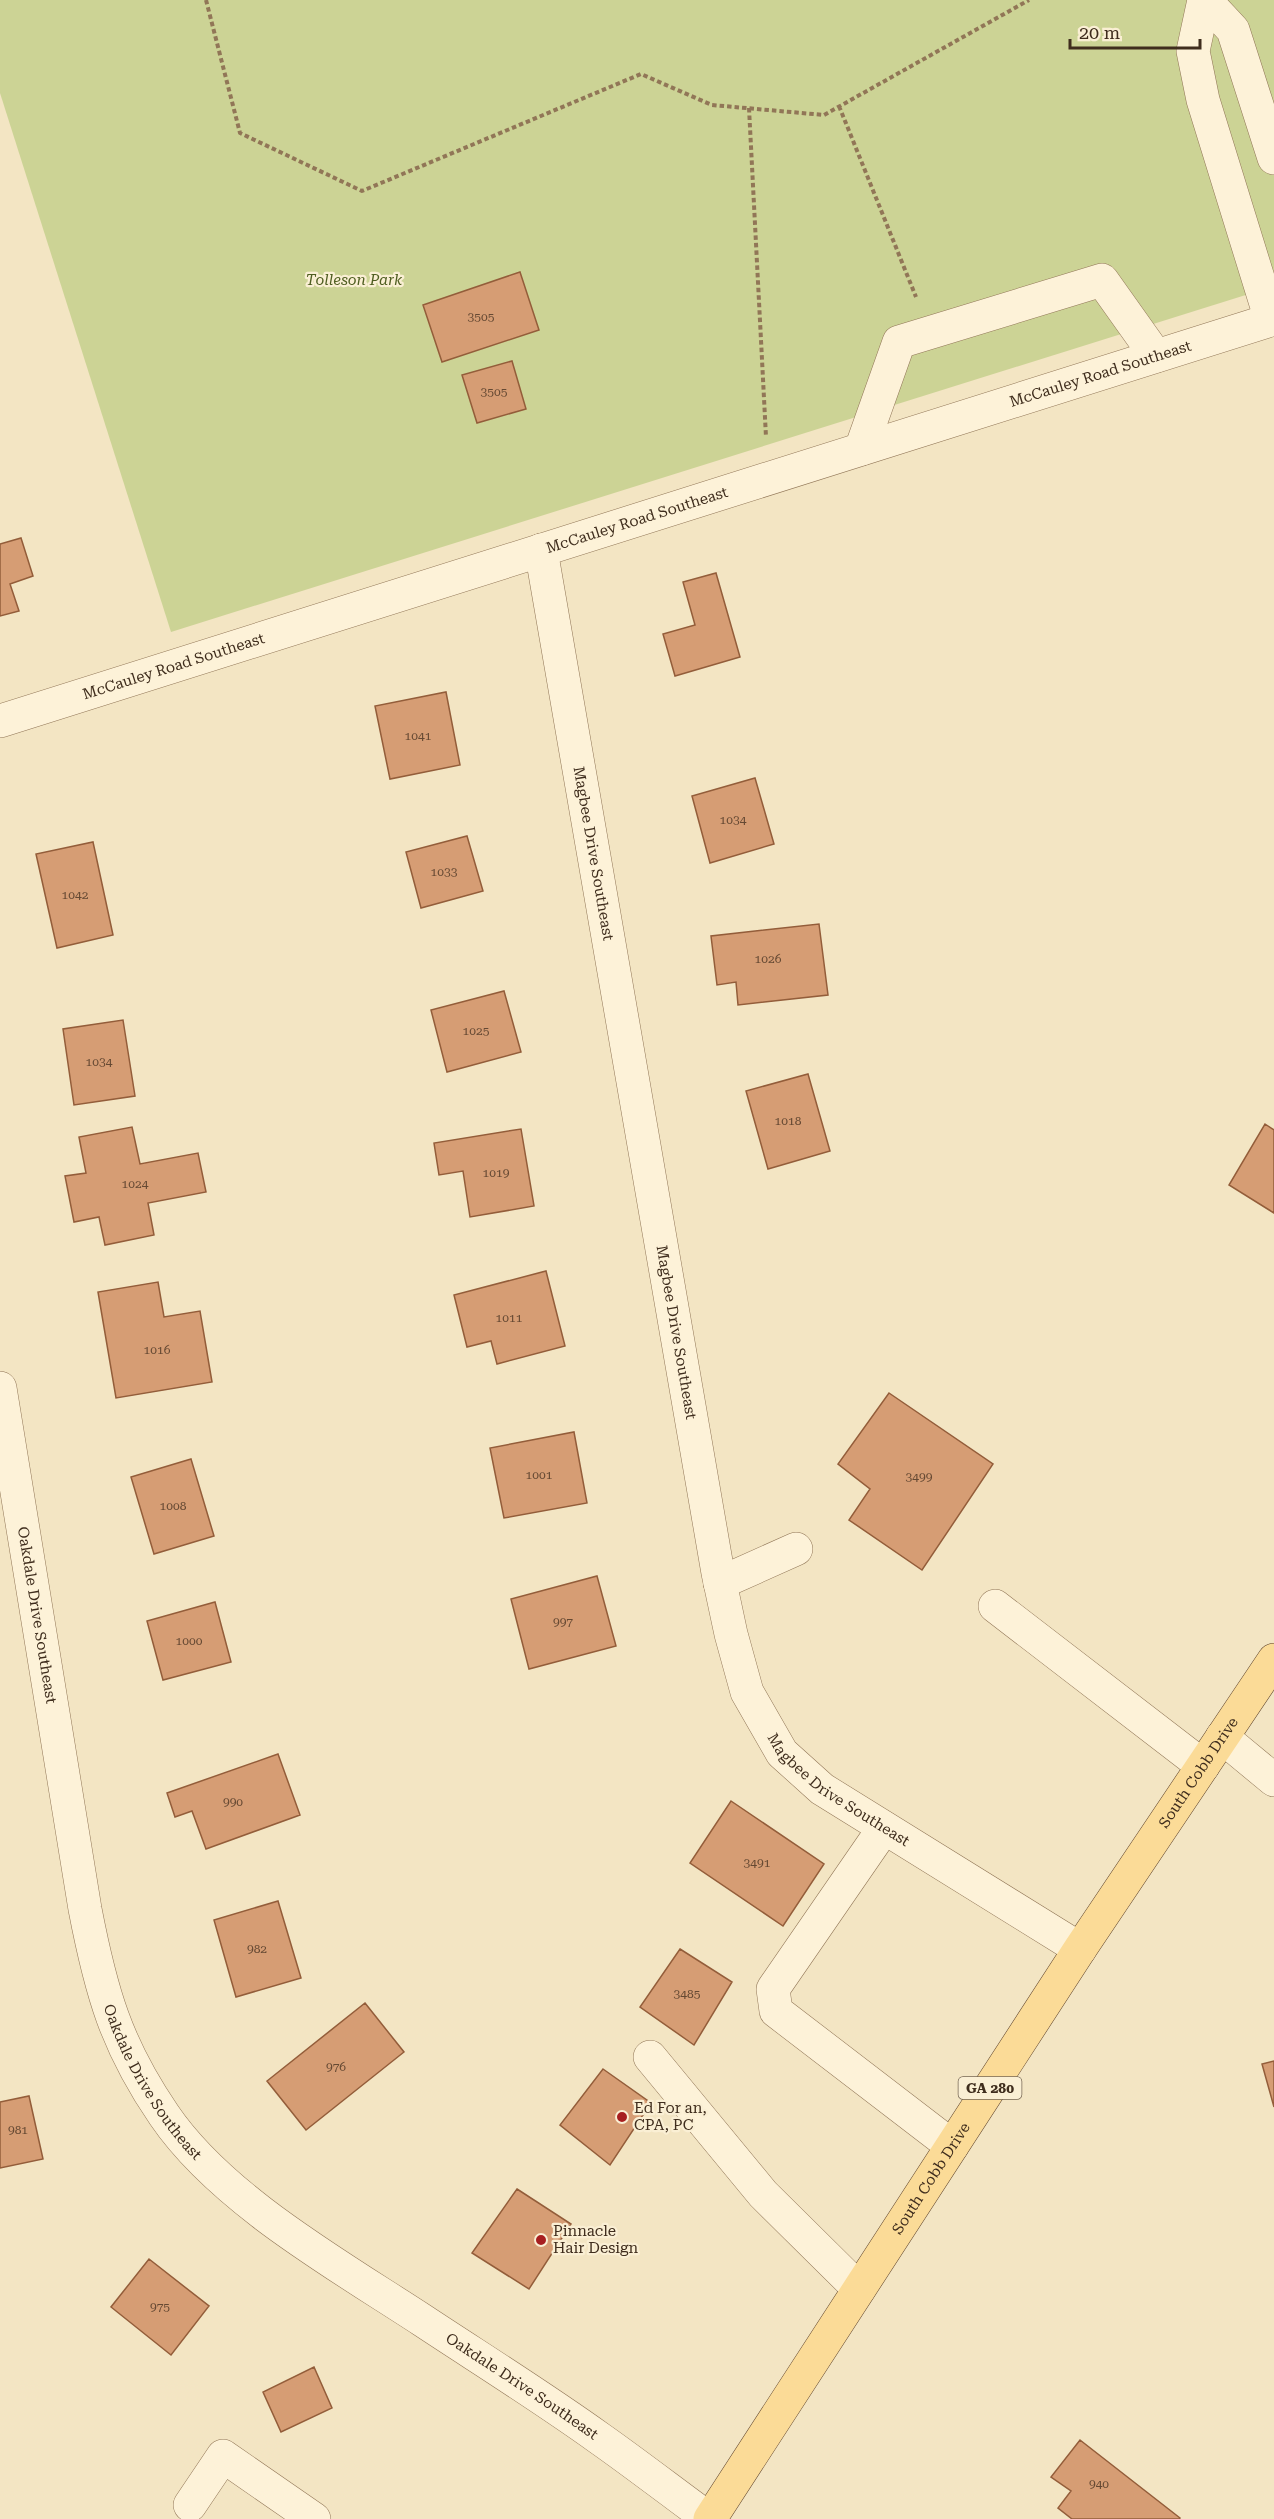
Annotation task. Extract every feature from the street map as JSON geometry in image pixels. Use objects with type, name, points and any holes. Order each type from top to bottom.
[{"type":"main road","name":"South Cobb Drive","points":[[709,2519],[1080,1949],[1274,1659]]},
{"type":"street","points":[[1204,0],[1233,30],[1274,158]]},
{"type":"street","points":[[1204,0],[1193,51],[1203,100],[1272,320]]},
{"type":"street","points":[[861,449],[899,342],[930,332],[1102,280],[1156,356]]},
{"type":"street","name":"McCauley Road Southeast","points":[[0,721],[1272,320]]},
{"type":"street","name":"Magbee Drive Southeast","points":[[541,550],[720,1583],[747,1692],[782,1753],[822,1789],[1080,1949]]},
{"type":"street","name":"Oakdale Drive Southeast","points":[[0,1388],[97,1968],[110,2017],[130,2062],[165,2117],[237,2193],[287,2231],[599,2438],[709,2519]]},
{"type":"street","points":[[720,1583],[796,1549]]},
{"type":"street","points":[[994,1606],[1203,1766]]},
{"type":"street","points":[[1222,1737],[1274,1780]]},
{"type":"street","points":[[884,1828],[773,1989],[776,2010],[952,2146]]},
{"type":"street","points":[[650,2057],[763,2194],[859,2289]]},
{"type":"street","points":[[190,2505],[223,2456],[314,2519]]},
{"type":"path","points":[[206,0],[240,134],[362,191],[641,74],[712,105],[824,115],[1029,0]]},
{"type":"path","points":[[839,106],[930,332]]},
{"type":"path","points":[[749,108],[769,478]]},
{"type":"green space","name":"Tolleson Park","points":[[0,0],[1274,0],[1274,286],[171,632],[0,93]]},
{"type":"building","points":[[520,272],[539,330],[442,362],[423,305]]},
{"type":"building","points":[[512,361],[526,409],[477,423],[462,375]]},
{"type":"building","points":[[21,538],[33,576],[10,584],[19,611],[0,616],[0,544]]},
{"type":"building","points":[[716,573],[740,657],[675,676],[663,634],[695,625],[683,582]]},
{"type":"building","points":[[446,692],[460,765],[390,779],[375,706]]},
{"type":"building","points":[[755,778],[774,844],[710,863],[692,796]]},
{"type":"building","points":[[467,836],[483,891],[421,908],[406,852]]},
{"type":"building","points":[[93,842],[113,935],[57,948],[36,854]]},
{"type":"building","points":[[819,924],[828,995],[738,1005],[736,982],[717,985],[711,936]]},
{"type":"building","points":[[504,991],[521,1052],[447,1072],[431,1010]]},
{"type":"building","points":[[123,1020],[135,1096],[74,1105],[63,1029]]},
{"type":"building","points":[[808,1074],[830,1151],[768,1169],[746,1091]]},
{"type":"building","points":[[1265,1124],[1274,1130],[1274,1213],[1229,1185]]},
{"type":"building","points":[[132,1127],[140,1164],[198,1153],[206,1192],[148,1203],[154,1235],[105,1245],[99,1217],[74,1222],[65,1176],[86,1173],[79,1137]]},
{"type":"building","points":[[521,1129],[534,1206],[470,1217],[463,1171],[439,1175],[434,1143]]},
{"type":"building","points":[[546,1271],[565,1346],[497,1364],[491,1341],[467,1347],[454,1295]]},
{"type":"building","points":[[158,1282],[164,1317],[200,1311],[212,1382],[116,1398],[98,1292]]},
{"type":"building","points":[[889,1393],[993,1464],[922,1570],[849,1520],[870,1489],[838,1464]]},
{"type":"building","points":[[574,1432],[587,1503],[504,1518],[490,1448]]},
{"type":"building","points":[[191,1459],[214,1536],[154,1554],[131,1477]]},
{"type":"building","points":[[597,1576],[616,1646],[529,1669],[511,1599]]},
{"type":"building","points":[[215,1602],[231,1662],[163,1680],[147,1621]]},
{"type":"building","points":[[278,1754],[300,1815],[206,1849],[192,1811],[175,1817],[167,1793]]},
{"type":"building","points":[[731,1801],[824,1864],[783,1926],[690,1863]]},
{"type":"building","points":[[278,1901],[301,1978],[236,1997],[214,1920]]},
{"type":"building","points":[[680,1949],[732,1982],[694,2045],[640,2007]]},
{"type":"building","points":[[365,2003],[404,2052],[306,2130],[267,2081]]},
{"type":"building","points":[[1274,2061],[1274,2107],[1262,2064]]},
{"type":"building","points":[[603,2069],[651,2103],[610,2165],[560,2125]]},
{"type":"building","points":[[29,2096],[43,2159],[0,2168],[0,2102]]},
{"type":"building","points":[[517,2189],[571,2224],[529,2289],[472,2253]]},
{"type":"building","points":[[149,2259],[209,2306],[171,2355],[111,2307]]},
{"type":"building","points":[[314,2367],[332,2408],[281,2432],[263,2392]]},
{"type":"building","points":[[1080,2440],[1180,2518],[1072,2519],[1058,2508],[1071,2491],[1051,2477]]},
{"type":"place","name":"Ed For an, CPA, PC","points":[[622,2117]]},
{"type":"place","name":"Pinnacle Hair Design","points":[[541,2240]]}]
